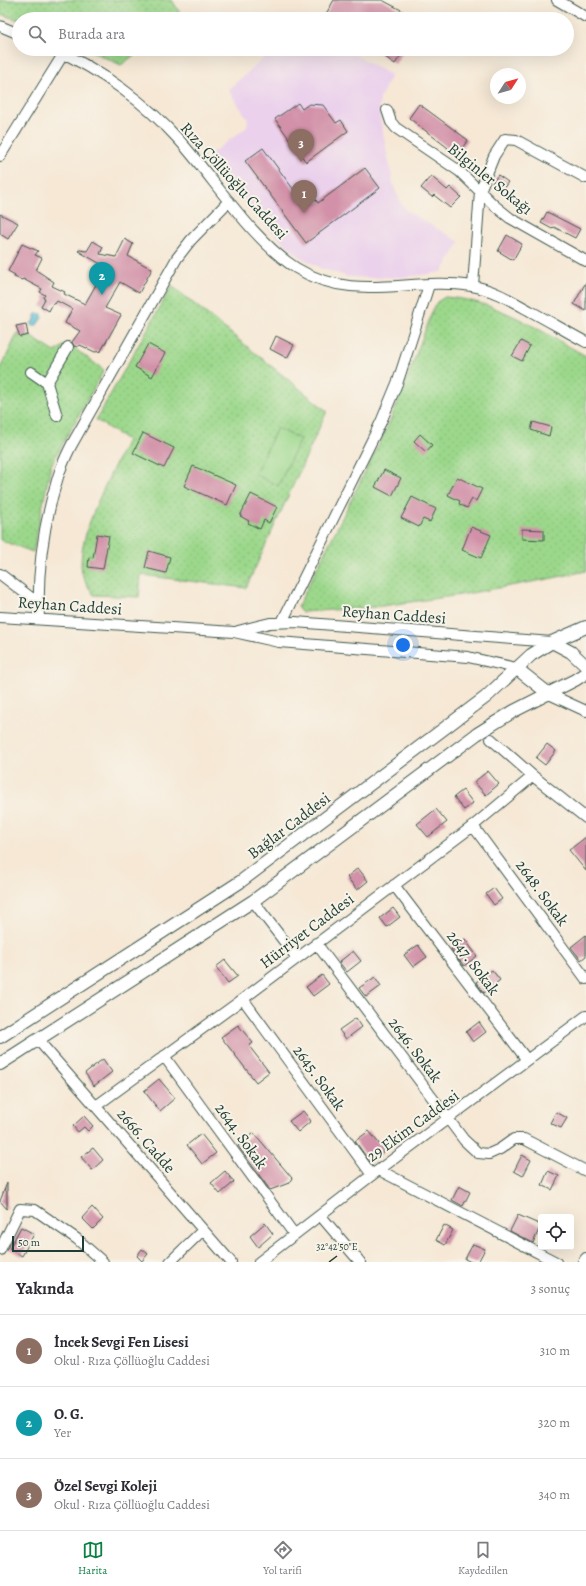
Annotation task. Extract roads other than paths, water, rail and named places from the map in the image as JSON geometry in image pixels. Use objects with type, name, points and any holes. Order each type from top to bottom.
[{"type":"main road","name":"Bağlar Caddesi","points":[[0,1037],[240,882],[486,697],[531,655],[552,642],[586,627]]},
{"type":"main road","points":[[552,642],[571,652],[586,666]]},
{"type":"main road","points":[[516,668],[549,694]]},
{"type":"main road","points":[[0,1064],[253,901],[478,734],[514,711],[549,694],[586,673]]},
{"type":"street","points":[[556,0],[586,17]]},
{"type":"street","points":[[0,26],[12,31]]},
{"type":"street","points":[[0,156],[56,56]]},
{"type":"street","name":"Rıza Çöllüoğlu Caddesi","points":[[68,56],[114,84],[153,115],[179,140],[249,225],[270,247],[295,267],[312,276],[330,282],[364,288],[456,284],[473,286],[508,298],[586,342]]},
{"type":"street","name":"Bilginler Sokağı","points":[[387,110],[391,122],[396,128],[459,171],[510,218],[586,261]]},
{"type":"street","points":[[473,286],[480,191],[494,156],[505,139],[516,140],[586,178]]},
{"type":"street","points":[[38,619],[39,578],[48,517],[58,476],[71,446],[177,258],[191,240],[229,201]]},
{"type":"street","points":[[282,622],[381,422],[398,381],[429,285]]},
{"type":"street","points":[[48,383],[68,347]]},
{"type":"street","points":[[31,372],[48,383],[57,416]]},
{"type":"street","points":[[0,574],[38,603]]},
{"type":"street","name":"Reyhan Caddesi","points":[[0,617],[234,632],[279,642],[468,657],[516,668]]},
{"type":"street","name":"Reyhan Caddesi","points":[[234,632],[282,622],[552,642]]},
{"type":"street","points":[[549,694],[586,711]]},
{"type":"street","points":[[491,738],[533,776],[586,818]]},
{"type":"street","name":"Hürriyet Caddesi","points":[[96,1106],[243,999],[473,826],[533,776]]},
{"type":"street","name":"2648. Sokak","points":[[473,826],[586,979]]},
{"type":"street","name":"2647. Sokak","points":[[394,885],[527,1060]]},
{"type":"street","points":[[253,901],[297,958]]},
{"type":"street","name":"2646. Sokak","points":[[316,943],[464,1140],[478,1153],[489,1154],[500,1149],[514,1139],[524,1139],[586,1171]]},
{"type":"street","name":"2645. Sokak","points":[[243,999],[376,1172],[556,1262]]},
{"type":"street","name":"29 Ekim Caddesi","points":[[260,1262],[294,1234],[376,1172],[586,1016]]},
{"type":"street","name":"2666. Cadde","points":[[38,1040],[231,1262]]},
{"type":"street","name":"2644. Sokak","points":[[164,1056],[294,1234]]},
{"type":"street","points":[[0,1250],[20,1208],[35,1210],[77,1240],[103,1262]]},
{"type":"street","points":[[320,1215],[360,1262]]},
{"type":"street","points":[[170,1262],[203,1230]]},
{"type":"street","points":[[583,1262],[586,1258]]},
{"type":"water","points":[[37,313],[42,314],[42,318],[36,326],[33,326],[31,323],[35,320],[35,315]]},
{"type":"place","name":"Özel Sevgi Koleji","points":[[301,162]]},
{"type":"place","name":"İncek Sevgi Fen Lisesi","points":[[304,213]]},
{"type":"place","name":"O. G.","points":[[102,295]]}]
